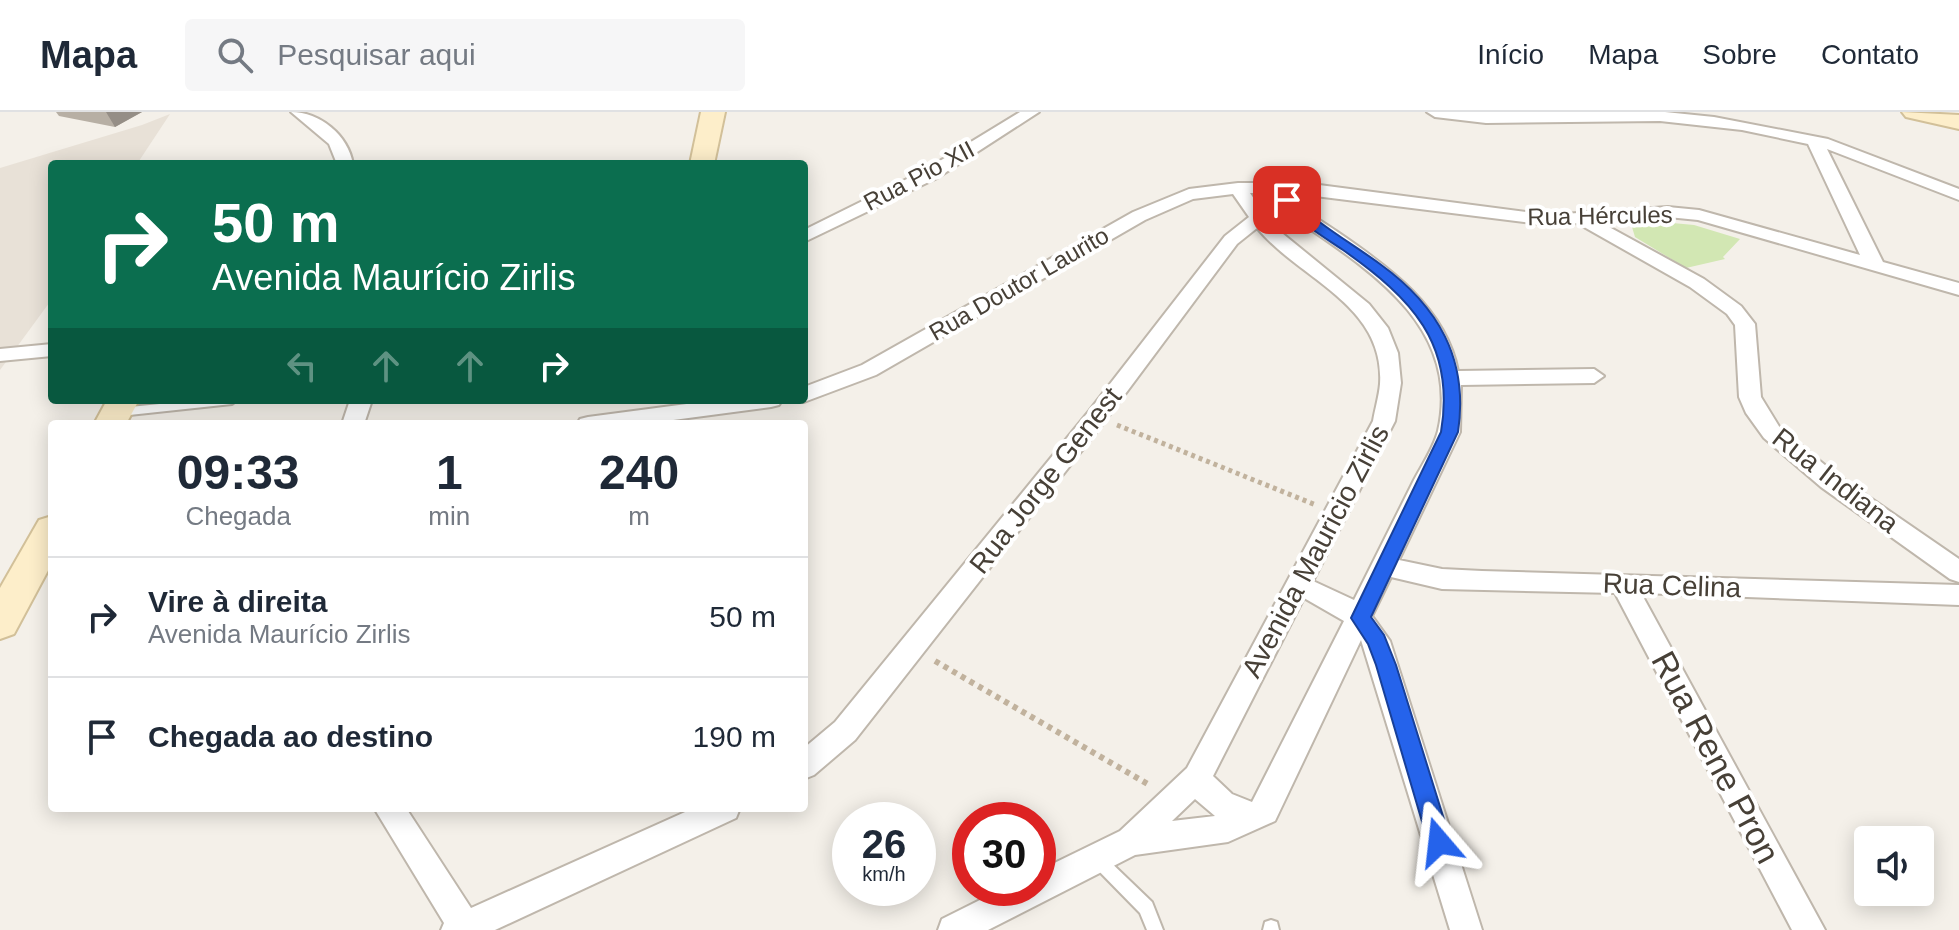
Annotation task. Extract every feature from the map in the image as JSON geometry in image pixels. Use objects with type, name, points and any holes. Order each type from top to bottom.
[{"type":"street","points":[[299,112],[339,145],[345,160]]},
{"type":"street","points":[[703,160],[713,112]]},
{"type":"street","name":"Rua Pio XII","points":[[808,235],[931,174],[1031,112]]},
{"type":"street","points":[[1435,112],[1500,121],[1590,114],[1639,115],[1726,125],[1815,141],[1895,167],[1959,195]]},
{"type":"street","points":[[1914,112],[1959,122]]},
{"type":"street","points":[[1815,141],[1876,265]]},
{"type":"street","name":"Rua Doutor Laurito","points":[[808,393],[869,370],[1006,289],[1174,198],[1238,188],[1287,198]]},
{"type":"street","name":"Avenida Mauricio Zirlis","points":[[1131,841],[1197,777],[1384,421],[1392,391],[1385,346],[1375,323],[1360,304],[1273,235],[1258,219],[1238,188]]},
{"type":"street","name":"Rua Hércules","points":[[1287,198],[1324,190],[1548,220],[1668,212],[1699,215],[1959,289]]},
{"type":"street","points":[[954,930],[1131,841],[1228,828],[1264,811],[1361,618],[1449,432],[1454,406],[1452,378],[1434,326],[1417,304],[1378,268],[1287,198]]},
{"type":"street","name":"Rua Jorge Genest","points":[[808,763],[845,731],[913,648],[1097,416],[1231,240],[1287,198]]},
{"type":"street","name":"Rua Indiana","points":[[1578,217],[1697,283],[1734,310],[1745,324],[1750,397],[1772,433],[1829,481],[1959,572]]},
{"type":"street","points":[[0,355],[48,350]]},
{"type":"street","points":[[1452,378],[1594,376]]},
{"type":"street","points":[[613,420],[714,404]]},
{"type":"street","points":[[0,623],[48,536]]},
{"type":"street","name":"Rua Celina","points":[[1386,566],[1442,579],[1959,595]]},
{"type":"street","name":"Rua Rene Pron","points":[[1623,583],[1809,930]]},
{"type":"street","points":[[1297,585],[1338,601],[1361,618],[1377,641],[1466,930]]},
{"type":"street","points":[[1197,777],[1215,802],[1228,810],[1255,817]]},
{"type":"street","points":[[391,812],[461,928],[556,888],[717,812]]},
{"type":"lane","points":[[116,412],[193,404]]},
{"type":"lane","points":[[1096,859],[1146,908],[1155,930]]},
{"type":"path","points":[[1097,416],[1335,513]]},
{"type":"path","points":[[913,648],[1175,800]]},
{"type":"shaded area","points":[[170,114],[140,160],[48,160],[48,304],[0,370],[0,168]]},
{"type":"green space","points":[[1651,221],[1694,225],[1740,239],[1723,257],[1725,259],[1686,268],[1635,237],[1632,227]]},
{"type":"route","points":[[1287,200],[1301,215],[1378,268],[1417,304],[1434,326],[1452,378],[1454,406],[1449,432],[1361,618],[1377,641],[1386,665],[1439,842]]}]
